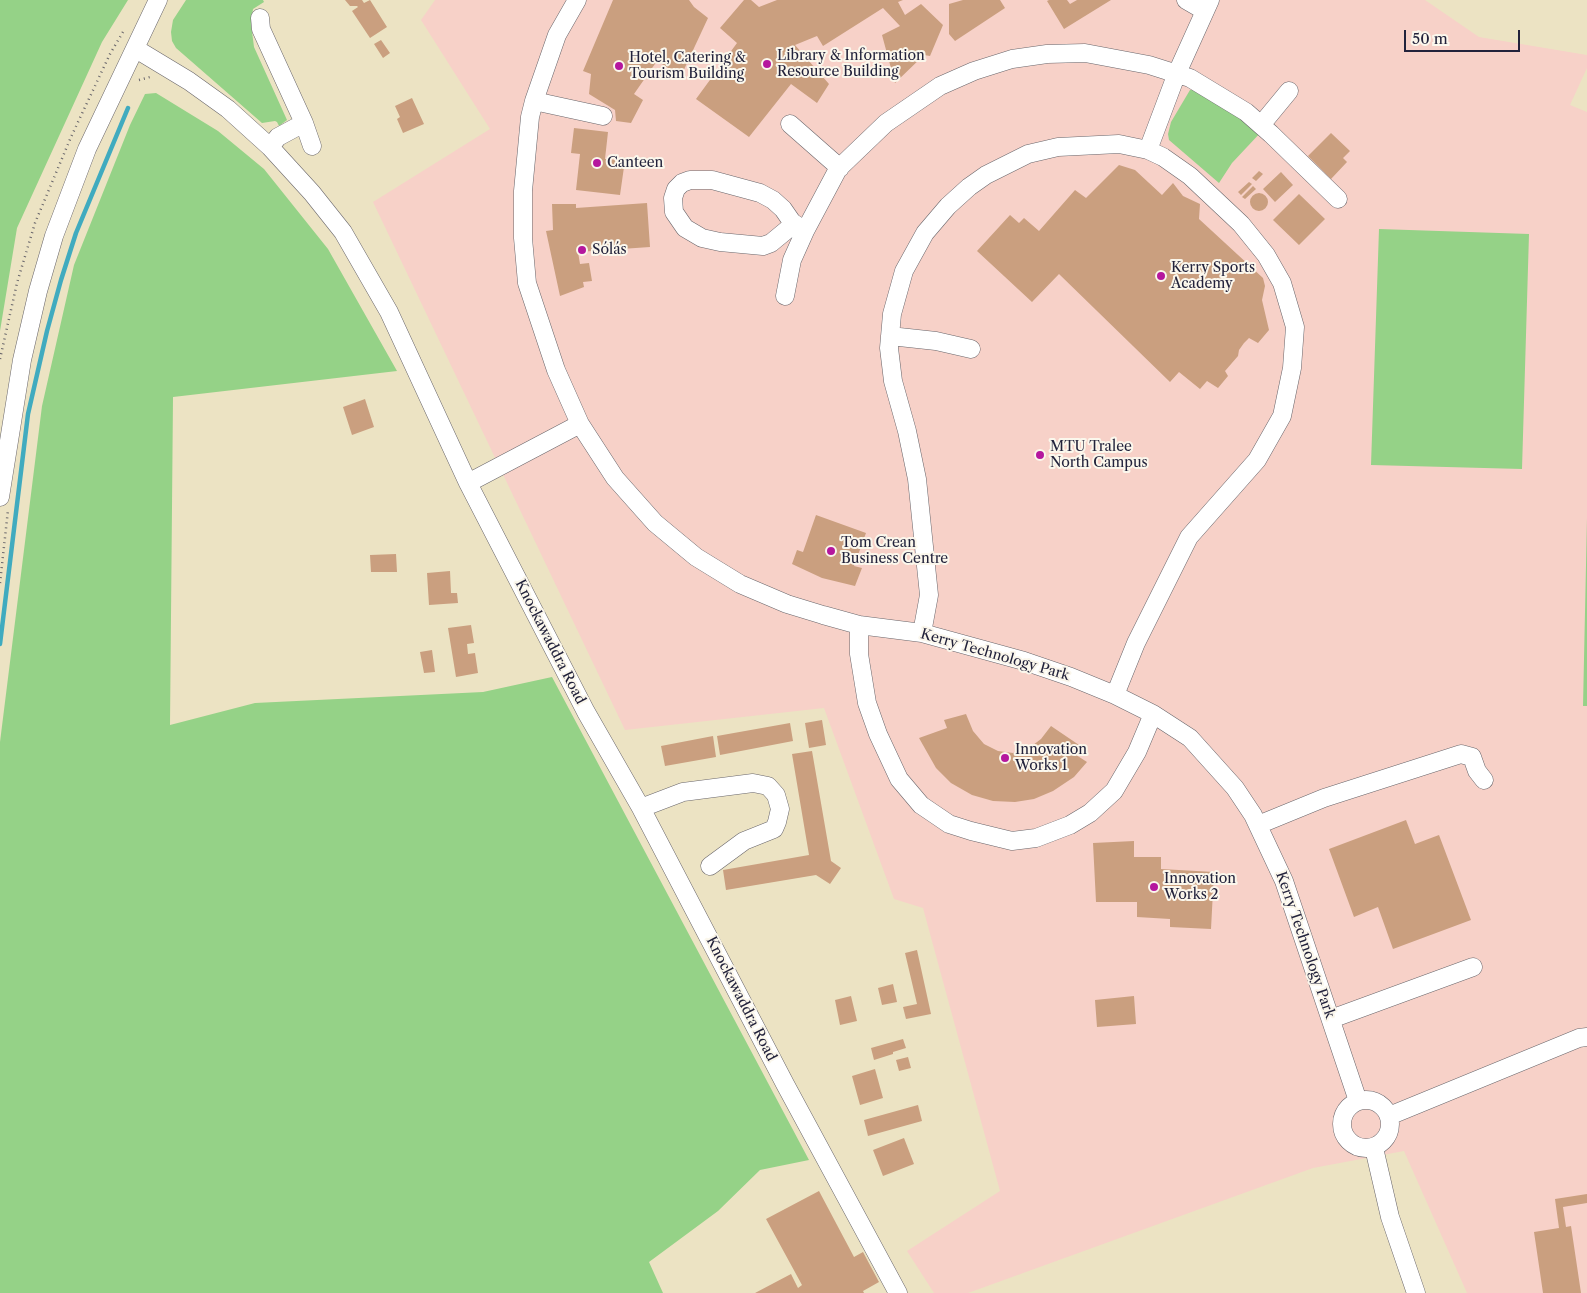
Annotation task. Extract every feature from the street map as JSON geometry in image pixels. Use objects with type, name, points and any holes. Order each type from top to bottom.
[{"type":"street","points":[[0,497],[22,360],[38,291],[54,236],[87,149],[158,0]]},
{"type":"street","name":"Kerry Technology Park","points":[[577,0],[557,34],[530,118],[523,190],[523,238],[527,283],[556,370],[580,424],[615,478],[655,524],[696,556],[740,584],[787,604],[859,625],[922,633],[1024,661],[1115,695],[1153,714],[1190,738],[1235,788],[1254,815],[1284,881],[1358,1101]]},
{"type":"street","points":[[1148,150],[1177,73],[1207,5],[1186,0]]},
{"type":"street","points":[[260,18],[261,29],[304,122],[312,146]]},
{"type":"street","name":"Knockawaddra Road","points":[[136,49],[190,80],[270,147],[312,193],[343,232],[389,312],[468,483],[586,712],[641,808],[785,1084],[898,1293]]},
{"type":"street","points":[[785,296],[800,227],[840,168],[886,123],[940,86],[974,71],[1012,59],[1047,54],[1085,53],[1149,65],[1190,78],[1246,112],[1338,199]]},
{"type":"street","points":[[1261,125],[1289,91]]},
{"type":"street","points":[[534,101],[603,116]]},
{"type":"street","points":[[270,147],[278,137],[304,122]]},
{"type":"street","points":[[790,124],[840,168]]},
{"type":"street","points":[[922,633],[929,595],[917,479],[893,381],[889,348],[892,314],[904,271],[925,233],[969,187],[986,175],[1028,154],[1058,147],[1120,144],[1148,150],[1163,157],[1190,176],[1241,224],[1266,255],[1282,284],[1295,327],[1292,368],[1282,416],[1257,460],[1189,537],[1136,643],[1115,695]]},
{"type":"street","points":[[712,180],[760,193],[773,200],[800,227],[763,246],[720,242],[702,238],[685,228],[674,212],[673,198],[676,189],[682,182],[712,180]]},
{"type":"street","points":[[890,336],[936,341],[970,349]]},
{"type":"street","points":[[468,483],[580,424]]},
{"type":"street","points":[[859,625],[859,654],[868,703],[878,734],[899,779],[922,805],[949,824],[971,831],[1012,841],[1036,838],[1070,825],[1090,813],[1114,790],[1137,752],[1153,714]]},
{"type":"street","points":[[1258,825],[1324,798],[1460,754],[1472,757],[1484,780]]},
{"type":"street","points":[[641,808],[683,792],[753,783],[768,786],[776,794],[780,809],[774,829],[744,841],[710,866]]},
{"type":"street","points":[[1330,1019],[1473,967]]},
{"type":"street","points":[[1389,1116],[1570,1042],[1587,1037]]},
{"type":"street","points":[[1366,1100],[1380,1104],[1389,1116],[1391,1124],[1386,1138],[1374,1148],[1359,1148],[1347,1140],[1343,1133],[1342,1117],[1351,1105],[1358,1101],[1366,1100]]},
{"type":"street","points":[[1374,1148],[1390,1217],[1416,1293]]},
{"type":"path","points":[[135,83],[150,77],[156,78]]},
{"type":"shaded area","name":"MTU Tralee North Campus","points":[[435,0],[1425,0],[1479,37],[1587,55],[1587,68],[1570,105],[1587,112],[1587,1293],[1467,1293],[1404,1151],[1313,1168],[968,1293],[934,1293],[907,1251],[1000,1191],[923,908],[894,899],[824,708],[625,730],[373,202],[490,129],[421,20]]},
{"type":"green space","points":[[0,0],[128,0],[102,42],[17,228],[0,331]]},
{"type":"green space","points":[[186,0],[263,0],[264,2],[253,9],[251,24],[254,47],[287,120],[279,126],[275,121],[262,123],[176,48],[172,41],[171,32],[173,20]]},
{"type":"green space","points":[[1190,90],[1197,90],[1262,131],[1232,163],[1219,183],[1169,140],[1168,134],[1171,122]]},
{"type":"green space","points":[[156,93],[218,131],[264,169],[328,249],[397,371],[173,397],[170,725],[255,703],[483,692],[552,677],[809,1160],[760,1170],[718,1211],[649,1262],[663,1293],[0,1293],[0,742],[42,406],[74,265],[130,125],[145,94]]},
{"type":"green space","points":[[1379,229],[1529,234],[1522,469],[1371,465]]},
{"type":"green space","points":[[1587,518],[1587,706],[1583,706]]},
{"type":"building","points":[[345,0],[362,0],[364,3],[370,0],[387,27],[370,38],[352,11],[358,7],[350,6]]},
{"type":"building","name":"Hotel, Catering & Tourism Building","points":[[613,0],[689,0],[694,7],[708,18],[681,76],[657,61],[634,94],[643,100],[631,123],[616,121],[615,110],[589,94],[591,74],[583,71]]},
{"type":"building","name":"Library & Information Resource Building","points":[[744,0],[751,0],[759,7],[777,0],[903,0],[898,2],[905,15],[921,4],[943,25],[930,56],[924,55],[895,83],[882,35],[900,26],[883,8],[823,46],[817,36],[795,45],[829,84],[817,103],[791,84],[749,137],[696,99],[737,43],[720,28]]},
{"type":"building","points":[[963,0],[1000,0],[1005,8],[955,41],[949,34],[949,4]]},
{"type":"building","points":[[1067,0],[1070,4],[1077,0],[1111,0],[1064,29],[1047,1]]},
{"type":"building","points":[[381,40],[390,53],[383,58],[374,44]]},
{"type":"building","points":[[412,98],[424,124],[403,133],[397,119],[400,117],[395,106]]},
{"type":"building","name":"Canteen","points":[[574,128],[608,132],[605,159],[616,160],[615,166],[624,167],[620,195],[576,190],[580,154],[571,153]]},
{"type":"building","points":[[1331,133],[1350,151],[1343,158],[1347,162],[1331,179],[1308,156]]},
{"type":"building","name":"Kerry Sports Academy","points":[[1119,165],[1135,170],[1162,195],[1173,183],[1183,196],[1200,204],[1199,219],[1263,278],[1265,286],[1262,300],[1269,330],[1258,343],[1249,338],[1244,343],[1239,350],[1238,356],[1225,371],[1228,376],[1218,388],[1207,381],[1200,389],[1179,372],[1170,382],[1059,274],[1032,302],[977,251],[1010,215],[1019,223],[1024,218],[1039,231],[1075,190],[1086,198]]},
{"type":"building","points":[[1259,171],[1263,174],[1256,181],[1252,178]]},
{"type":"building","points":[[1281,172],[1293,185],[1275,202],[1263,189]]},
{"type":"building","points":[[1249,182],[1252,184],[1241,195],[1238,192]]},
{"type":"building","points":[[1253,186],[1256,189],[1245,199],[1242,197]]},
{"type":"building","points":[[1255,193],[1263,193],[1268,198],[1266,209],[1255,211],[1250,206],[1250,198]]},
{"type":"building","points":[[1299,194],[1325,219],[1299,245],[1273,220]]},
{"type":"building","name":"Sólás","points":[[647,203],[650,247],[578,252],[580,264],[589,263],[592,281],[583,282],[584,287],[560,296],[546,231],[553,230],[552,204],[576,204],[576,208]]},
{"type":"building","points":[[365,399],[374,427],[352,435],[343,407]]},
{"type":"building","name":"Tom Crean Business Centre","points":[[816,515],[866,533],[854,566],[862,568],[855,586],[822,578],[792,564],[797,550],[803,552]]},
{"type":"building","points":[[396,554],[397,572],[371,572],[370,555]]},
{"type":"building","points":[[450,571],[451,593],[457,593],[458,603],[429,605],[427,573]]},
{"type":"building","points":[[471,625],[474,643],[467,644],[468,654],[475,653],[478,673],[456,677],[448,628]]},
{"type":"building","points":[[432,650],[435,672],[424,673],[420,652]]},
{"type":"building","name":"Innovation Works 1","points":[[966,714],[973,731],[984,744],[998,751],[1013,753],[1029,748],[1041,739],[1051,726],[1079,745],[1073,753],[1087,762],[1074,777],[1053,791],[1034,799],[1015,802],[993,801],[972,795],[951,783],[936,768],[919,738],[947,728],[944,720]]},
{"type":"building","points":[[822,720],[826,745],[809,748],[805,723]]},
{"type":"building","points":[[790,723],[793,741],[720,755],[717,736]]},
{"type":"building","points":[[713,736],[716,757],[665,766],[661,746]]},
{"type":"building","points":[[812,751],[831,861],[841,868],[830,884],[816,875],[726,890],[723,870],[809,855],[792,754]]},
{"type":"building","points":[[1406,820],[1415,844],[1439,835],[1471,920],[1393,949],[1378,907],[1354,917],[1329,849]]},
{"type":"building","name":"Innovation Works 2","points":[[1134,841],[1134,857],[1161,857],[1161,869],[1214,872],[1211,929],[1170,927],[1170,919],[1137,917],[1137,902],[1096,902],[1093,843]]},
{"type":"building","points":[[917,950],[931,1014],[906,1019],[903,1007],[917,1004],[905,953]]},
{"type":"building","points":[[893,984],[897,1002],[882,1005],[878,988]]},
{"type":"building","points":[[851,996],[857,1021],[840,1025],[835,1000]]},
{"type":"building","points":[[1134,996],[1136,1024],[1097,1027],[1095,1000]]},
{"type":"building","points":[[903,1039],[906,1048],[874,1060],[871,1048]]},
{"type":"building","points":[[908,1057],[911,1068],[899,1071],[896,1060]]},
{"type":"building","points":[[875,1069],[883,1098],[860,1105],[852,1076]]},
{"type":"building","points":[[918,1105],[922,1121],[868,1136],[864,1120]]},
{"type":"building","points":[[904,1138],[914,1164],[883,1176],[873,1150]]},
{"type":"building","points":[[819,1191],[854,1257],[863,1252],[879,1282],[863,1291],[864,1293],[755,1293],[791,1274],[798,1288],[802,1285],[766,1219]]},
{"type":"building","points":[[1587,1194],[1587,1203],[1563,1207],[1566,1227],[1571,1226],[1581,1293],[1543,1293],[1534,1232],[1559,1228],[1555,1199]]},
{"type":"waterway","points":[[0,644],[28,414],[47,331],[76,233],[128,108]]},
{"type":"place","name":"Library & Information Resource Building","points":[[767,64]]},
{"type":"place","name":"Hotel, Catering & Tourism Building","points":[[619,66]]},
{"type":"place","name":"Canteen","points":[[597,163]]},
{"type":"place","name":"Sólás","points":[[582,250]]},
{"type":"place","name":"Kerry Sports Academy","points":[[1161,276]]},
{"type":"place","name":"MTU Tralee North Campus","points":[[1040,455]]},
{"type":"place","name":"Tom Crean Business Centre","points":[[831,551]]},
{"type":"place","name":"Innovation Works 1","points":[[1005,758]]},
{"type":"place","name":"Innovation Works 2","points":[[1154,887]]}]
